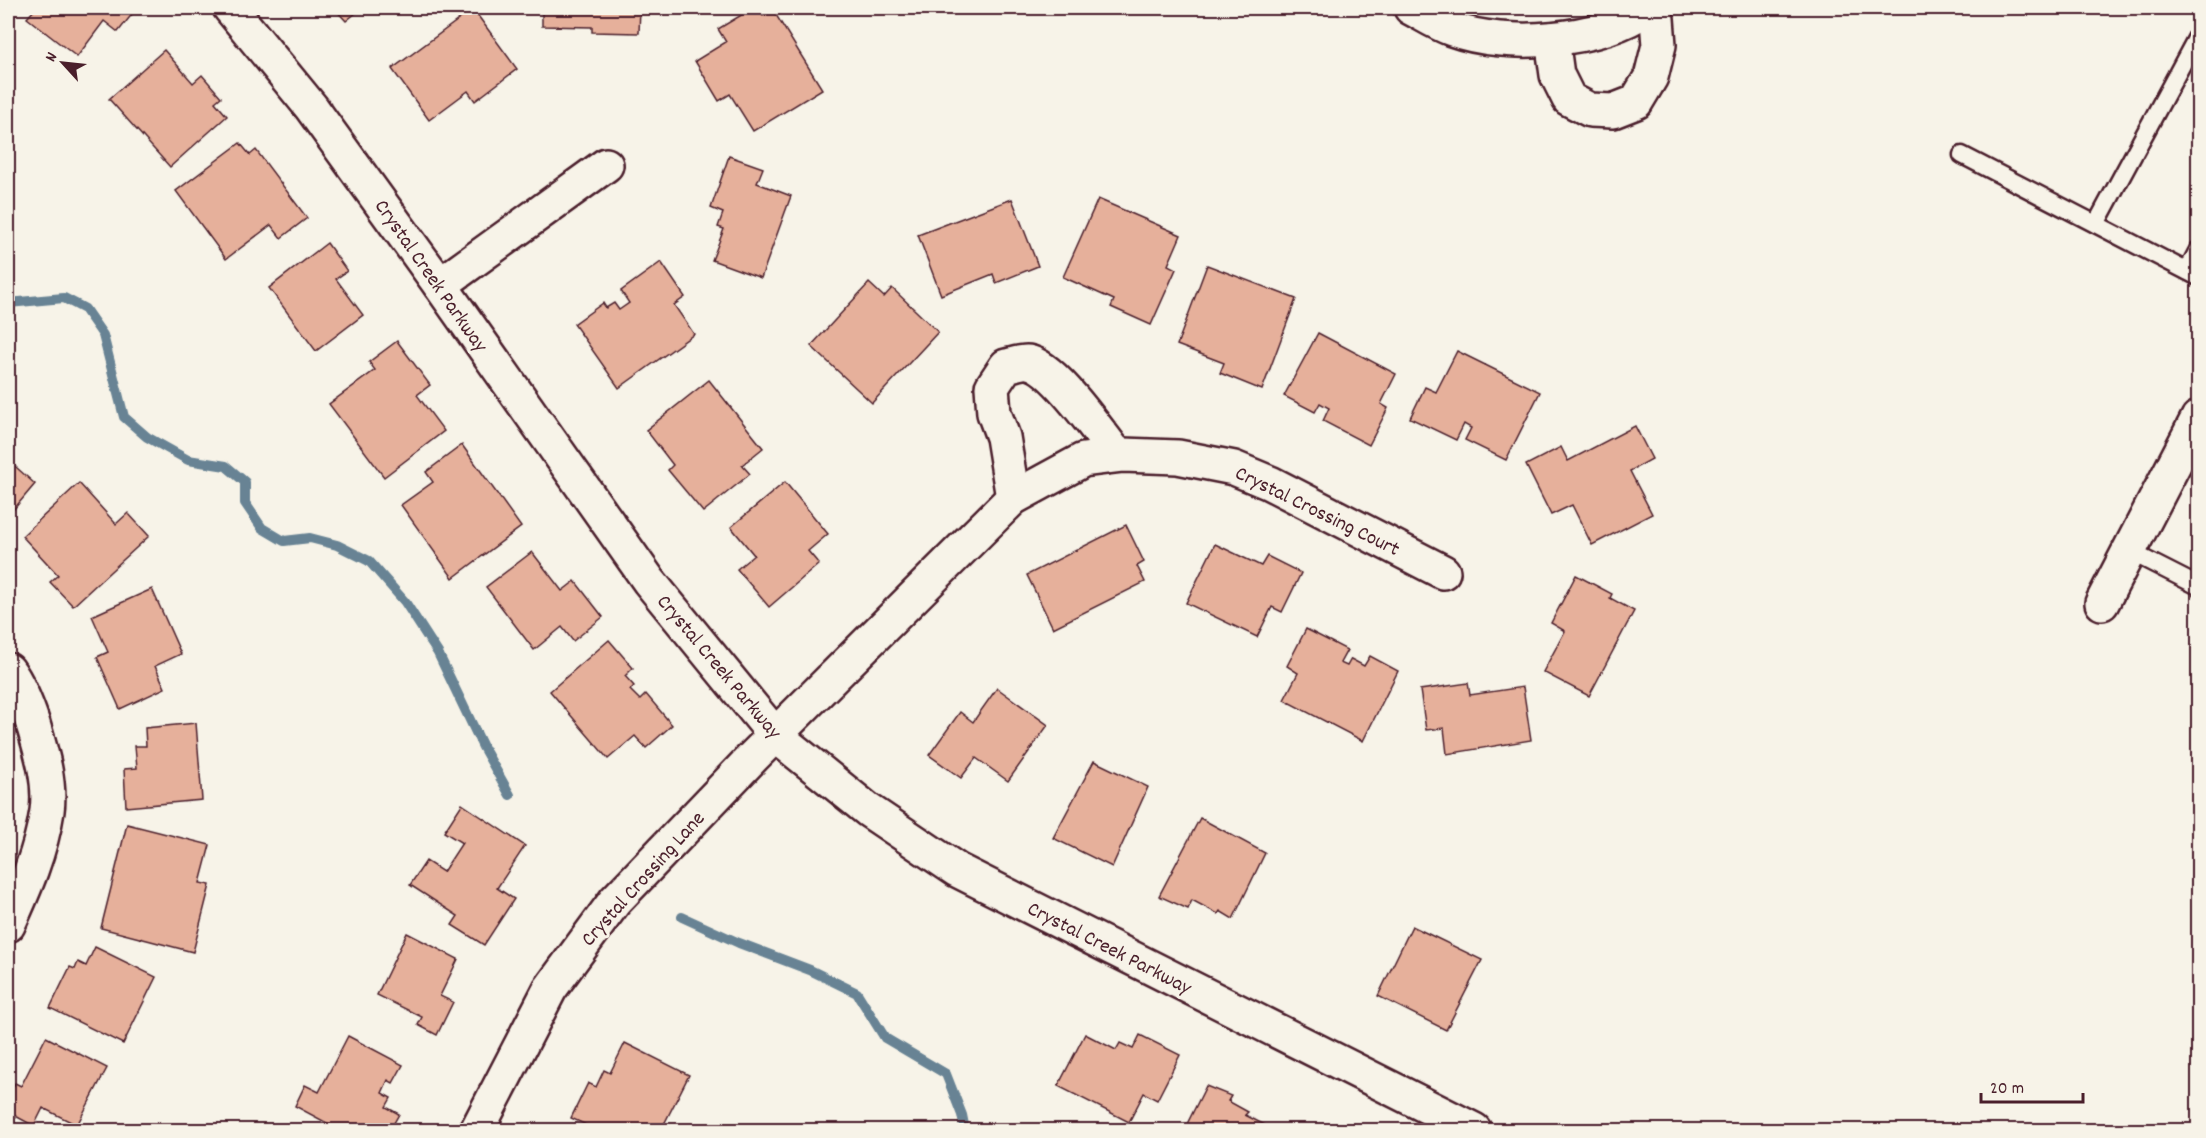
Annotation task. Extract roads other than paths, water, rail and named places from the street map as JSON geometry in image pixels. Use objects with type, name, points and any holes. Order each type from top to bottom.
[{"type":"street","name":"Crystal Creek Parkway","points":[[230,8],[311,107],[649,581],[775,735],[868,810],[957,870],[1474,1131]]},
{"type":"street","points":[[1411,8],[1450,29],[1483,38],[1552,39],[1605,28],[1647,8]]},
{"type":"street","points":[[1552,39],[1557,75],[1569,99],[1590,110],[1613,111],[1636,102],[1651,78],[1659,45],[1657,19],[1653,8]]},
{"type":"street","points":[[440,285],[606,165]]},
{"type":"street","points":[[1013,498],[1003,437],[994,413],[992,396],[992,387],[1006,366],[1029,362],[1049,373],[1066,389],[1117,455]]},
{"type":"street","points":[[2102,603],[2199,418]]},
{"type":"street","name":"Crystal Crossing Court","points":[[775,735],[1013,498],[1083,460],[1117,455],[1178,457],[1234,468],[1270,483],[1443,572]]},
{"type":"street","points":[[8,670],[28,711],[40,748],[46,779],[47,809],[38,852],[8,925]]},
{"type":"street","name":"Crystal Crossing Lane","points":[[477,1131],[550,989],[582,943],[615,901],[652,861],[775,735]]},
{"type":"lane","points":[[2096,224],[2199,35]]},
{"type":"lane","points":[[1962,154],[2193,274],[2199,250]]},
{"type":"lane","points":[[2129,551],[2199,586]]},
{"type":"waterway","points":[[8,303],[64,298],[85,309],[103,335],[124,417],[147,437],[188,460],[226,466],[245,482],[245,503],[262,528],[284,541],[310,538],[337,545],[369,561],[405,602],[438,653],[483,747],[510,795]]},
{"type":"waterway","points":[[682,917],[739,943],[810,970],[857,993],[885,1038],[946,1074],[962,1115],[965,1130]]}]
